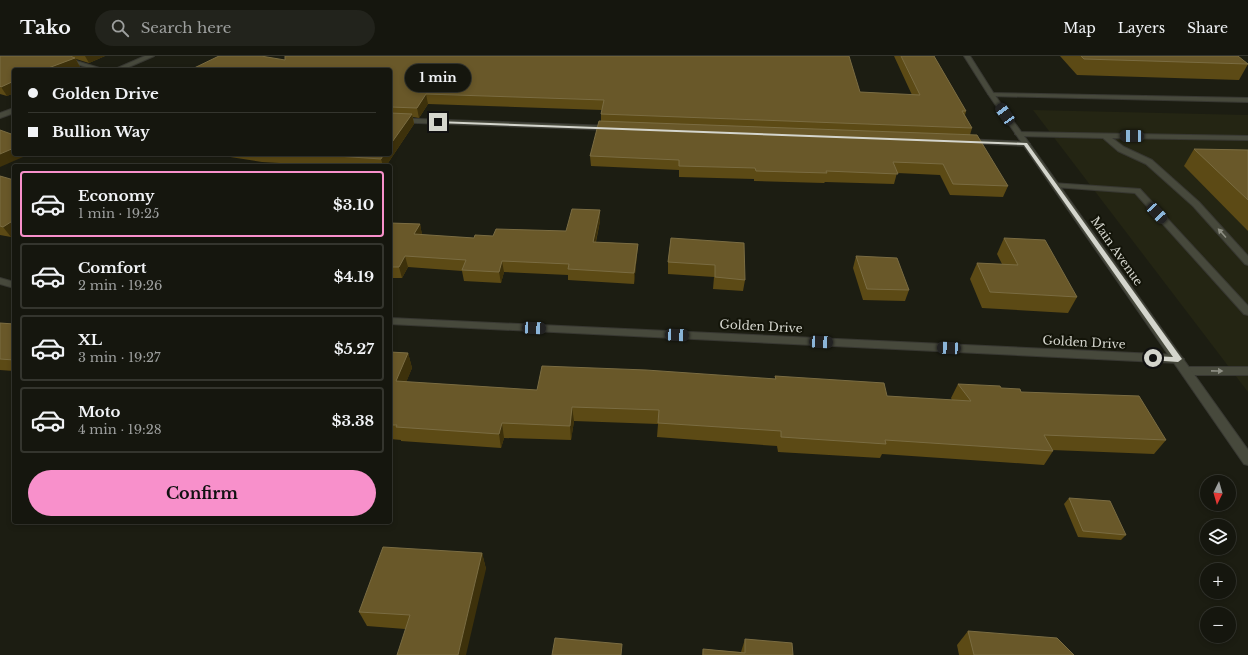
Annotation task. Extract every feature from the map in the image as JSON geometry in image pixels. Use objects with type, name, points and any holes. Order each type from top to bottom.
[{"type":"street","points":[[53,56],[96,68]]},
{"type":"street","points":[[121,68],[151,56]]},
{"type":"street","name":"Main Avenue","points":[[967,56],[991,94],[1248,460]]},
{"type":"street","points":[[991,94],[1248,100]]},
{"type":"street","points":[[0,116],[12,111]]},
{"type":"street","points":[[392,120],[621,129]]},
{"type":"street","points":[[1019,134],[1248,138]]},
{"type":"street","points":[[1104,135],[1121,149],[1150,162],[1196,204],[1248,262]]},
{"type":"street","points":[[955,141],[1026,144]]},
{"type":"street","points":[[1055,186],[1137,191],[1248,312]]},
{"type":"street","points":[[0,281],[12,284]]},
{"type":"street","name":"Golden Drive","points":[[392,321],[1178,359]]},
{"type":"street","points":[[1186,371],[1248,371]]},
{"type":"shaded area","points":[[1033,110],[1248,115],[1248,392]]},
{"type":"building","points":[[0,56],[70,56],[75,58],[48,68],[12,68],[12,82],[1,87]]},
{"type":"building","points":[[219,56],[261,56],[285,60],[285,56],[849,56],[860,92],[920,95],[901,56],[934,56],[966,111],[962,111],[972,128],[601,114],[604,100],[426,94],[417,108],[392,107],[392,68],[194,68]]},
{"type":"building","points":[[1081,56],[1238,56],[1248,64],[1084,59]]},
{"type":"building","points":[[392,113],[412,114],[392,142]]},
{"type":"building","points":[[599,121],[977,135],[1008,186],[953,184],[943,164],[893,162],[898,174],[826,171],[827,173],[756,171],[755,168],[679,166],[679,160],[590,156]]},
{"type":"building","points":[[0,130],[12,134],[12,149],[0,154]]},
{"type":"building","points":[[1194,149],[1248,150],[1248,200]]},
{"type":"building","points":[[337,156],[383,156],[381,159]]},
{"type":"building","points":[[0,176],[12,179],[12,221],[3,227],[0,226]]},
{"type":"building","points":[[572,209],[600,210],[593,242],[638,244],[634,273],[568,269],[569,264],[502,261],[499,272],[462,270],[466,260],[405,256],[399,267],[392,267],[392,223],[420,224],[414,234],[474,238],[475,235],[493,236],[496,229],[566,231]]},
{"type":"building","points":[[671,238],[744,243],[745,280],[715,277],[715,265],[668,262]]},
{"type":"building","points":[[1004,238],[1045,240],[1077,297],[990,292],[977,263],[1018,265]]},
{"type":"building","points":[[856,256],[897,258],[909,290],[867,289]]},
{"type":"building","points":[[0,323],[12,324],[12,360],[0,359]]},
{"type":"building","points":[[392,352],[408,353],[396,381],[537,390],[542,366],[646,370],[776,379],[775,376],[884,383],[887,396],[971,401],[958,384],[1000,386],[1001,388],[1020,389],[1021,392],[1139,396],[1166,440],[1044,435],[1053,451],[885,440],[886,444],[781,437],[781,431],[658,423],[659,410],[572,407],[570,426],[502,423],[499,434],[396,427],[397,425],[392,425]]},
{"type":"building","points":[[1069,498],[1110,501],[1126,535],[1083,531]]},
{"type":"building","points":[[383,547],[482,553],[458,655],[397,655],[410,615],[359,612]]},
{"type":"building","points":[[968,631],[1057,638],[1074,655],[974,655]]},
{"type":"building","points":[[555,638],[622,644],[621,655],[552,655]]},
{"type":"building","points":[[745,639],[792,643],[793,655],[703,655],[703,649],[745,653]]},
{"type":"route","points":[[438,122],[1026,144],[1178,359],[1153,358]]}]
